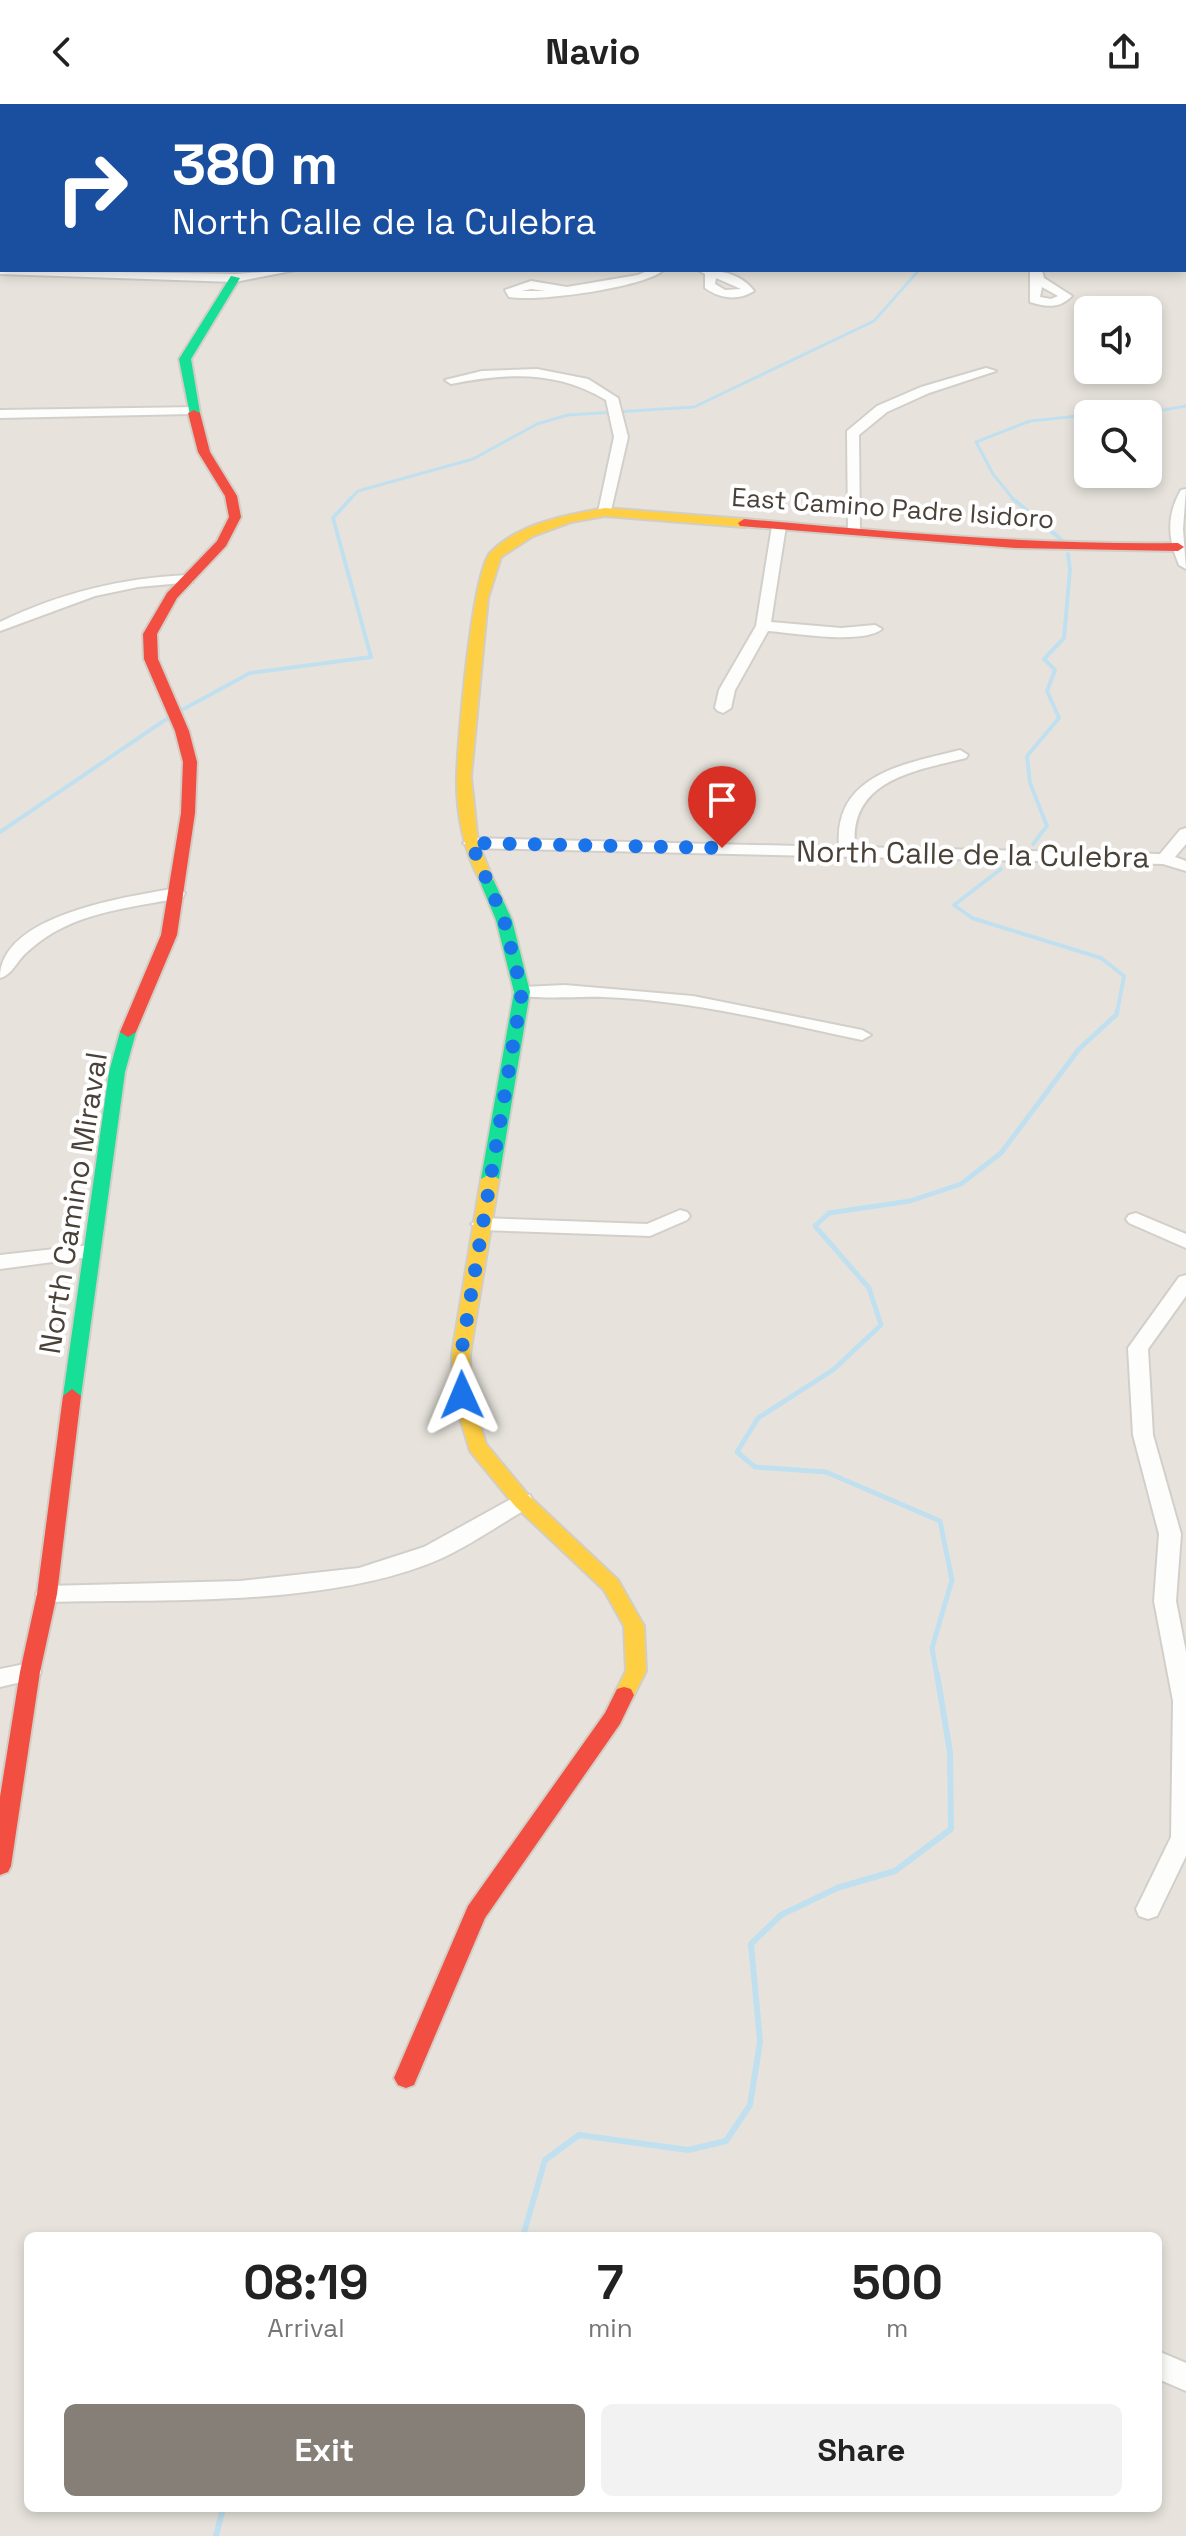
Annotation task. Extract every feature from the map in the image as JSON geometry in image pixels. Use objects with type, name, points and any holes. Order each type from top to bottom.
[{"type":"street","points":[[59,272],[235,278],[276,272]]},
{"type":"street","points":[[563,290],[641,278],[654,272]]},
{"type":"street","name":"North Camino Miraval","points":[[0,1866],[30,1672],[47,1594],[91,1251],[122,1053],[134,1016],[162,956],[177,893],[189,804],[190,762],[182,731],[151,659],[149,642],[153,626],[162,611],[222,543],[233,524],[236,510],[204,452],[185,359],[235,278]]},
{"type":"street","points":[[853,531],[852,434],[882,409],[925,390],[990,371]]},
{"type":"street","points":[[451,380],[477,374],[542,374],[582,380],[612,398],[621,437],[605,512]]},
{"type":"street","points":[[0,414],[193,410]]},
{"type":"street","points":[[1186,493],[1174,519],[1178,547],[1186,565]]},
{"type":"street","name":"East Camino Padre Isidoro","points":[[522,992],[504,920],[471,843],[464,777],[482,598],[495,555],[529,533],[568,519],[605,512],[1018,545],[1101,549],[1178,547]]},
{"type":"street","points":[[723,708],[727,690],[763,626],[779,526]]},
{"type":"street","points":[[0,611],[6,624],[82,593],[141,581],[188,579]]},
{"type":"street","points":[[763,626],[841,632],[875,629]]},
{"type":"street","points":[[847,851],[846,820],[859,792],[912,767],[960,755]]},
{"type":"street","points":[[1165,859],[1186,833]]},
{"type":"street","name":"North Calle de la Culebra","points":[[471,843],[1165,859],[1186,866]]},
{"type":"street","points":[[0,973],[39,932],[70,917],[177,893]]},
{"type":"street","points":[[0,961],[17,952]]},
{"type":"street","points":[[406,2078],[476,1913],[613,1718],[636,1671],[634,1626],[611,1585],[522,1501],[477,1446],[462,1395],[461,1354],[522,992],[559,989],[677,996],[862,1035]]},
{"type":"street","points":[[481,1224],[650,1230],[680,1216]]},
{"type":"street","points":[[1136,1219],[1186,1242]]},
{"type":"street","points":[[0,1262],[91,1251]]},
{"type":"street","points":[[1148,1909],[1183,1837],[1184,1701],[1165,1601],[1178,1536],[1143,1435],[1138,1348],[1179,1305],[1186,1282]]},
{"type":"street","points":[[47,1594],[240,1589],[359,1576],[432,1553],[522,1501]]},
{"type":"street","points":[[0,1678],[30,1672]]},
{"type":"street","points":[[1162,2367],[1186,2377]]},
{"type":"shaded area","points":[[0,272],[1186,272],[1186,2536],[0,2536]]},
{"type":"waterway","points":[[351,498],[358,491],[473,459],[537,424],[568,415],[694,407],[874,321],[917,272]]},
{"type":"waterway","points":[[1162,410],[1186,406]]},
{"type":"waterway","points":[[1013,499],[993,474],[976,442],[1030,421],[1074,416]]},
{"type":"waterway","points":[[180,711],[250,673],[371,657],[333,518],[351,498]]},
{"type":"waterway","points":[[1013,499],[1063,541]]},
{"type":"waterway","points":[[1033,844],[1047,826],[1030,783],[1027,756],[1059,718],[1047,691],[1055,670],[1044,659],[1064,638],[1070,570],[1068,554]]},
{"type":"waterway","points":[[0,832],[168,718]]},
{"type":"waterway","points":[[1001,869],[954,905],[972,918],[1101,958],[1124,976],[1117,1013]]},
{"type":"waterway","points":[[937,1676],[932,1648],[952,1580],[940,1521],[826,1472],[755,1467],[737,1452],[758,1418],[833,1370],[881,1325],[869,1288],[815,1226],[829,1213],[910,1201],[961,1184],[1001,1153],[1079,1049],[1117,1011]]},
{"type":"waterway","points":[[524,2232],[545,2160],[579,2135],[688,2150],[726,2141],[750,2105],[760,2042],[751,1944],[781,1915],[837,1888],[895,1871],[951,1829],[950,1752],[937,1674]]},
{"type":"waterway","points":[[216,2536],[222,2512]]},
{"type":"traffic: fast","points":[[194,413],[185,359],[235,278]]},
{"type":"traffic: fast","points":[[486,879],[504,920],[522,992],[490,1179]]},
{"type":"traffic: fast","points":[[72,1396],[117,1072],[128,1032]]},
{"type":"traffic: slow","points":[[486,879],[471,843],[464,777],[482,598],[495,555],[529,533],[568,519],[605,512],[744,523]]},
{"type":"traffic: slow","points":[[490,1179],[461,1354],[462,1395],[477,1446],[522,1501],[611,1585],[634,1626],[636,1671],[624,1695]]},
{"type":"traffic: jam","points":[[128,1032],[169,935],[188,813],[190,762],[182,731],[151,659],[150,634],[172,596],[222,543],[235,517],[231,496],[204,452],[194,413]]},
{"type":"traffic: jam","points":[[744,523],[1069,547],[1178,547]]},
{"type":"traffic: jam","points":[[0,1866],[30,1672],[47,1594],[72,1396]]},
{"type":"traffic: jam","points":[[406,2078],[476,1913],[613,1718],[624,1695]]},
{"type":"route","points":[[462,1395],[461,1354],[522,992],[504,920],[471,843],[722,848]]}]
